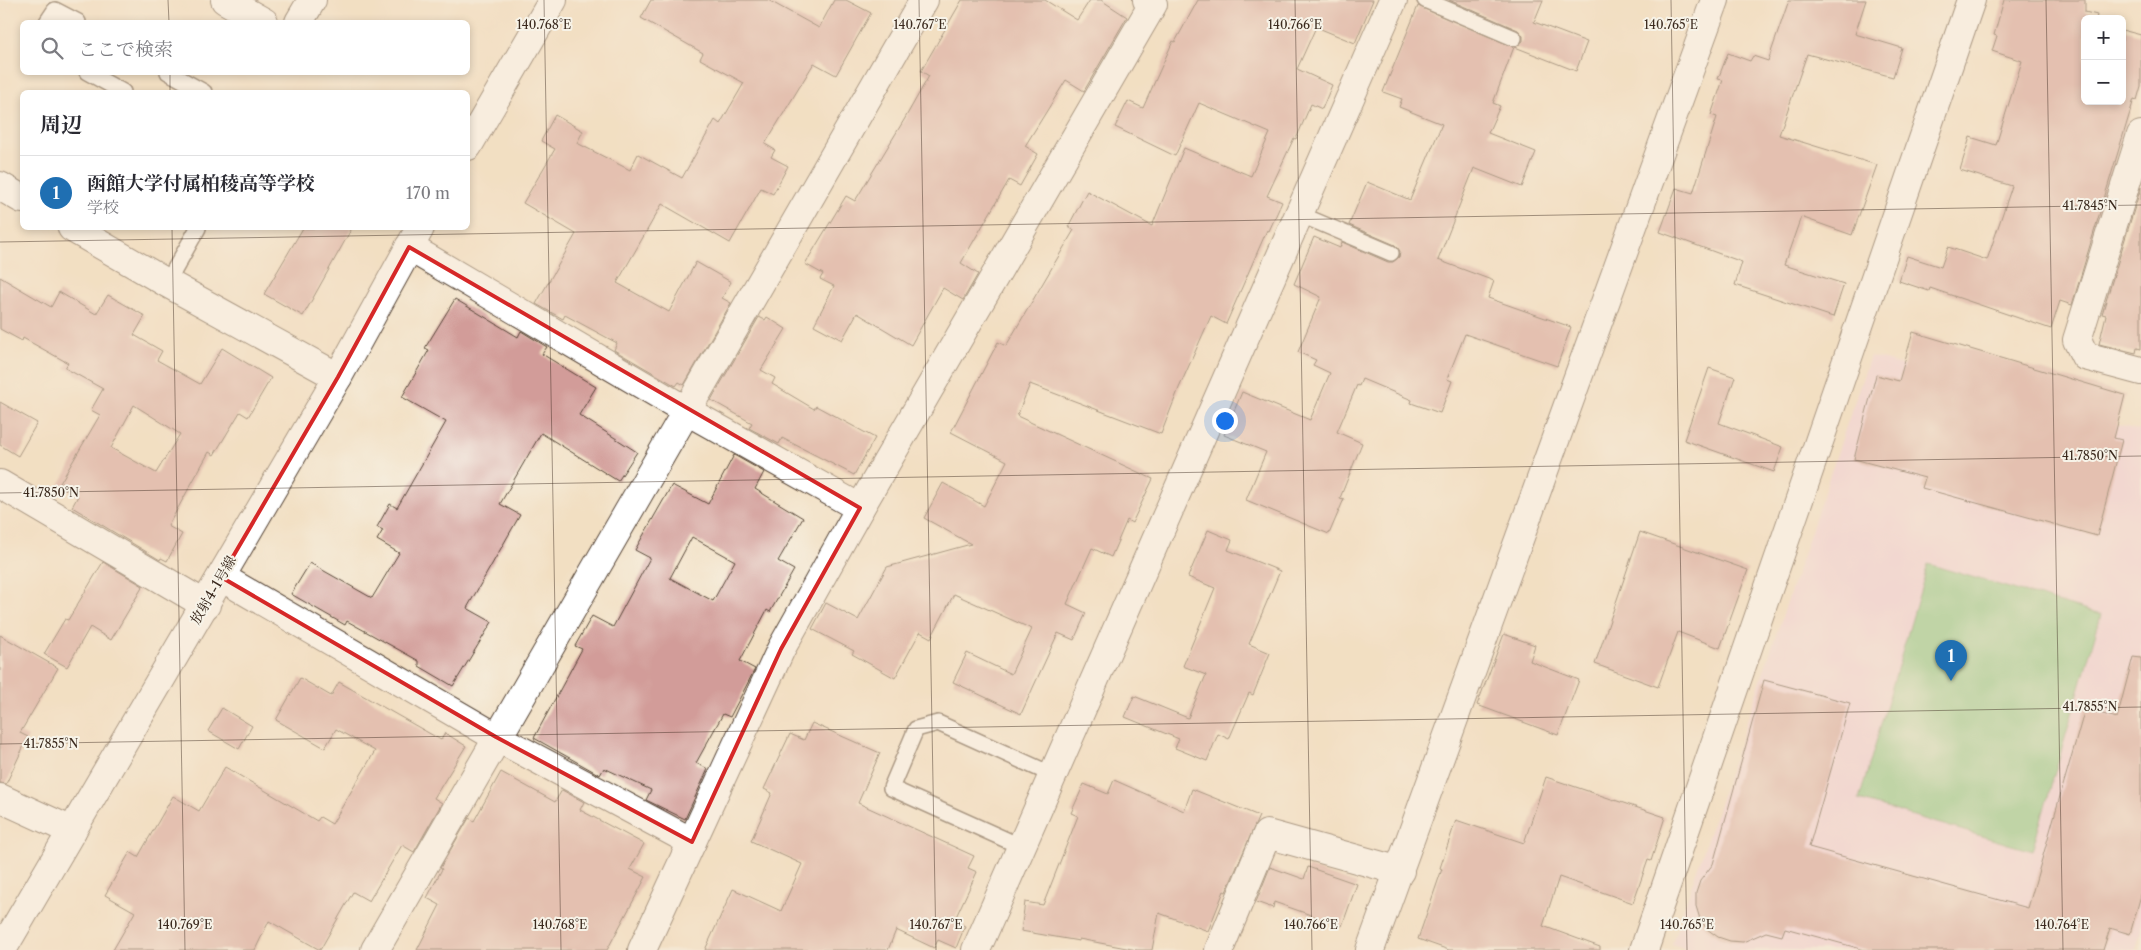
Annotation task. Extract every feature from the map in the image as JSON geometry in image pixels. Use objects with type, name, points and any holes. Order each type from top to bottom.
[{"type":"street","points":[[225,0],[260,20]]},
{"type":"street","points":[[300,20],[312,0]]},
{"type":"street","points":[[470,143],[553,0]]},
{"type":"street","points":[[375,950],[496,737],[924,0]]},
{"type":"street","points":[[642,950],[781,649],[860,508],[1154,4],[1147,0]]},
{"type":"street","points":[[976,950],[1394,0]]},
{"type":"street","points":[[1370,950],[1715,0]]},
{"type":"street","points":[[1644,950],[1971,0]]},
{"type":"street","points":[[2141,135],[2078,340],[2085,356],[2141,370]]},
{"type":"street","points":[[0,186],[20,198]]},
{"type":"street","points":[[75,230],[338,378]]},
{"type":"street","points":[[414,237],[687,411],[860,508]]},
{"type":"street","name":"放射4-1号線","points":[[2,948],[338,378],[414,237]]},
{"type":"street","points":[[0,484],[206,604]]},
{"type":"street","points":[[221,577],[496,737],[692,842]]},
{"type":"street","points":[[0,798],[72,831]]},
{"type":"street","points":[[1219,950],[1268,834],[1400,871]]},
{"type":"lane","points":[[1425,0],[1514,38]]},
{"type":"lane","points":[[49,20],[55,10],[74,20]]},
{"type":"lane","points":[[92,75],[119,90]]},
{"type":"lane","points":[[173,75],[200,90]]},
{"type":"lane","points":[[1300,214],[1391,253]]},
{"type":"lane","points":[[167,283],[197,230]]},
{"type":"lane","points":[[1022,847],[891,788],[916,729],[938,723],[1053,775]]},
{"type":"highlighted area","points":[[409,247],[860,508],[781,649],[692,842],[496,737],[221,577],[338,377]]},
{"type":"shaded area","points":[[1870,356],[2141,431],[2141,930],[2136,950],[1691,950],[1672,944]]},
{"type":"green space","points":[[1928,564],[2101,615],[2032,851],[1859,800]]},
{"type":"building","points":[[651,0],[768,0],[819,28],[834,0],[846,0],[871,13],[836,75],[814,63],[765,144],[775,150],[771,157],[788,166],[773,194],[761,188],[730,243],[662,204],[617,283],[669,312],[696,262],[731,282],[722,298],[731,303],[684,385],[679,382],[676,386],[614,350],[617,343],[565,315],[563,319],[536,304],[576,234],[523,203],[555,149],[541,141],[555,115],[583,131],[577,143],[630,170],[638,154],[682,178],[715,120],[720,124],[744,83],[700,59],[703,53],[641,18]]},
{"type":"building","points":[[962,0],[1045,0],[1077,20],[1090,0],[1101,0],[1127,17],[1084,91],[1066,80],[1025,146],[1038,154],[1020,186],[1009,180],[961,263],[978,274],[963,300],[943,288],[911,345],[857,313],[842,340],[814,325],[834,286],[820,279],[823,274],[805,264],[846,196],[855,201],[904,120],[929,76],[921,71]]},
{"type":"building","points":[[1198,0],[1373,0],[1355,43],[1316,27],[1297,69],[1332,85],[1322,109],[1311,104],[1296,139],[1294,138],[1267,196],[1282,202],[1269,231],[1267,230],[1226,324],[1211,316],[1161,434],[1030,384],[1017,416],[1153,479],[1132,523],[1127,520],[1111,557],[1092,548],[1067,604],[1086,613],[1074,640],[1058,633],[1021,714],[953,682],[967,653],[1011,674],[1032,629],[954,594],[931,638],[920,632],[895,678],[852,654],[854,651],[812,629],[826,603],[858,620],[887,567],[971,544],[924,518],[943,483],[984,506],[1007,461],[951,432],[998,342],[1006,346],[1074,230],[1068,227],[1087,191],[1152,226],[1184,148],[1251,176],[1270,133],[1199,103],[1175,156],[1115,127],[1128,101],[1143,108],[1173,41],[1175,42]]},
{"type":"building","points":[[1449,0],[1543,0],[1534,22],[1587,42],[1576,71],[1515,47],[1523,41],[1523,36],[1518,30]]},
{"type":"building","points":[[1789,0],[1866,0],[1855,34],[1902,48],[1893,77],[1807,54],[1779,135],[1877,165],[1852,235],[1801,217],[1784,265],[1844,284],[1833,317],[1735,285],[1742,262],[1660,232],[1676,188],[1693,193],[1717,117],[1711,115],[1723,80],[1718,79],[1728,53],[1750,61],[1753,56],[1768,61]]},
{"type":"building","points":[[2004,0],[2085,0],[2085,12],[2097,15],[2081,15],[2081,105],[2126,105],[2126,31],[2141,35],[2141,86],[2137,100],[2134,99],[2072,305],[2060,301],[2051,329],[1930,288],[1929,291],[1899,281],[1907,256],[1941,267],[1948,247],[1987,260],[2012,186],[1960,170],[1970,137],[1996,145],[2022,61],[1992,51],[1997,36],[1994,35]]},
{"type":"building","points":[[1418,6],[1514,47],[1493,103],[1500,106],[1488,133],[1536,152],[1522,187],[1474,168],[1438,260],[1494,281],[1488,298],[1571,327],[1557,366],[1465,334],[1447,379],[1452,381],[1440,413],[1411,403],[1412,400],[1362,379],[1359,386],[1357,385],[1337,432],[1362,443],[1340,498],[1344,499],[1329,534],[1246,500],[1266,452],[1224,435],[1242,392],[1310,420],[1330,373],[1313,365],[1316,360],[1298,352],[1321,297],[1294,284],[1314,237],[1340,248],[1342,242],[1388,262],[1393,262],[1399,257],[1400,251],[1395,245],[1349,225],[1367,182],[1410,200],[1442,124],[1399,107],[1402,99],[1383,92]]},
{"type":"building","points":[[2141,187],[2141,349],[2137,348],[2136,353],[2099,344],[2106,315],[2102,314]]},
{"type":"building","points":[[302,230],[351,230],[303,316],[264,294]]},
{"type":"building","points":[[0,277],[51,307],[59,292],[96,314],[108,295],[145,316],[134,335],[162,351],[157,360],[200,384],[222,348],[271,378],[248,417],[240,412],[214,455],[209,452],[168,526],[182,534],[167,561],[161,558],[160,560],[72,507],[78,496],[59,485],[100,415],[91,410],[103,389],[65,368],[68,363],[23,338],[22,341],[0,329]],"holes":[[[134,405],[180,434],[156,473],[111,448]]]},
{"type":"building","points":[[455,299],[518,337],[521,331],[547,347],[542,354],[596,387],[579,415],[637,452],[618,481],[541,433],[500,504],[520,515],[467,608],[492,622],[453,686],[419,666],[419,661],[347,621],[345,625],[291,594],[310,563],[372,598],[399,553],[377,540],[383,530],[377,527],[390,504],[397,508],[446,422],[402,397],[429,350],[425,348]]},
{"type":"building","points":[[759,317],[765,320],[767,317],[786,329],[761,370],[775,378],[772,384],[814,409],[816,406],[875,438],[854,475],[782,438],[779,444],[749,428],[752,423],[711,400]]},
{"type":"building","points":[[1913,332],[2125,395],[2114,438],[2122,440],[2097,536],[1922,488],[1925,478],[1854,459],[1876,375],[1899,381]]},
{"type":"building","points":[[1709,368],[1735,377],[1719,423],[1783,447],[1774,472],[1684,440]]},
{"type":"building","points":[[0,402],[37,423],[18,456],[0,445]]},
{"type":"building","points":[[734,455],[764,472],[755,489],[803,518],[778,561],[794,570],[770,612],[767,610],[740,661],[755,669],[730,717],[723,714],[696,763],[708,769],[685,819],[646,800],[651,790],[604,768],[600,775],[534,738],[582,649],[575,646],[592,616],[613,627],[650,558],[635,550],[672,485],[708,504]],"holes":[[[692,537],[735,561],[713,601],[670,578]]]},
{"type":"building","points":[[1208,530],[1232,540],[1228,550],[1280,571],[1249,644],[1270,653],[1253,695],[1249,693],[1229,739],[1218,734],[1207,761],[1175,748],[1179,739],[1125,717],[1134,696],[1188,718],[1206,675],[1183,666],[1215,588],[1188,577]]},
{"type":"building","points":[[1640,532],[1748,570],[1720,648],[1678,632],[1658,687],[1595,664]]},
{"type":"building","points":[[103,562],[143,586],[111,640],[90,627],[67,667],[44,654],[65,619],[68,620]]},
{"type":"building","points":[[1504,634],[1535,645],[1530,661],[1579,680],[1558,735],[1477,705]]},
{"type":"building","points":[[0,635],[58,668],[20,733],[28,737],[6,784],[0,783]]},
{"type":"building","points":[[2133,657],[2141,658],[2141,895],[2130,934],[2110,928],[2103,950],[1865,950],[1785,928],[1782,936],[1766,932],[1743,942],[1730,941],[1718,937],[1707,929],[1700,919],[1696,906],[1696,893],[1700,881],[1713,864],[1764,680],[1850,703],[1809,847],[2028,908],[2085,709],[2117,718]]},
{"type":"building","points":[[300,678],[331,696],[339,682],[441,740],[445,733],[466,746],[434,798],[442,803],[414,852],[402,845],[369,901],[353,892],[320,950],[269,921],[255,950],[113,950],[135,912],[105,895],[130,852],[138,857],[173,796],[199,811],[225,767],[317,821],[320,817],[332,824],[375,751],[336,729],[325,748],[276,720]]},
{"type":"building","points":[[222,708],[252,726],[239,749],[208,731]]},
{"type":"building","points":[[812,723],[880,753],[858,803],[974,856],[968,868],[977,872],[954,921],[965,926],[956,948],[938,940],[934,948],[896,930],[888,950],[705,950],[733,889],[781,911],[802,864],[751,841],[772,793],[764,789],[790,734],[804,740]]},
{"type":"building","points":[[501,772],[555,802],[562,790],[584,802],[580,810],[644,844],[630,869],[646,877],[607,950],[417,950],[440,905],[427,898],[442,869],[440,868],[469,818],[474,821]]},
{"type":"building","points":[[1546,777],[1665,817],[1651,861],[1648,860],[1633,903],[1559,877],[1543,926],[1600,947],[1600,950],[1449,950],[1418,939],[1442,869],[1440,868],[1456,820],[1524,843]]},
{"type":"building","points":[[1114,780],[1184,811],[1192,789],[1259,816],[1226,892],[1224,891],[1208,931],[1159,913],[1152,950],[1137,950],[1021,931],[1025,902],[1043,905],[1078,816],[1071,813],[1084,784],[1108,794]]},
{"type":"building","points":[[1270,867],[1304,879],[1308,867],[1357,884],[1342,926],[1274,902],[1273,908],[1256,902]]},
{"type":"place","name":"函館大学付属柏稜高等学校","points":[[1951,681]]}]
